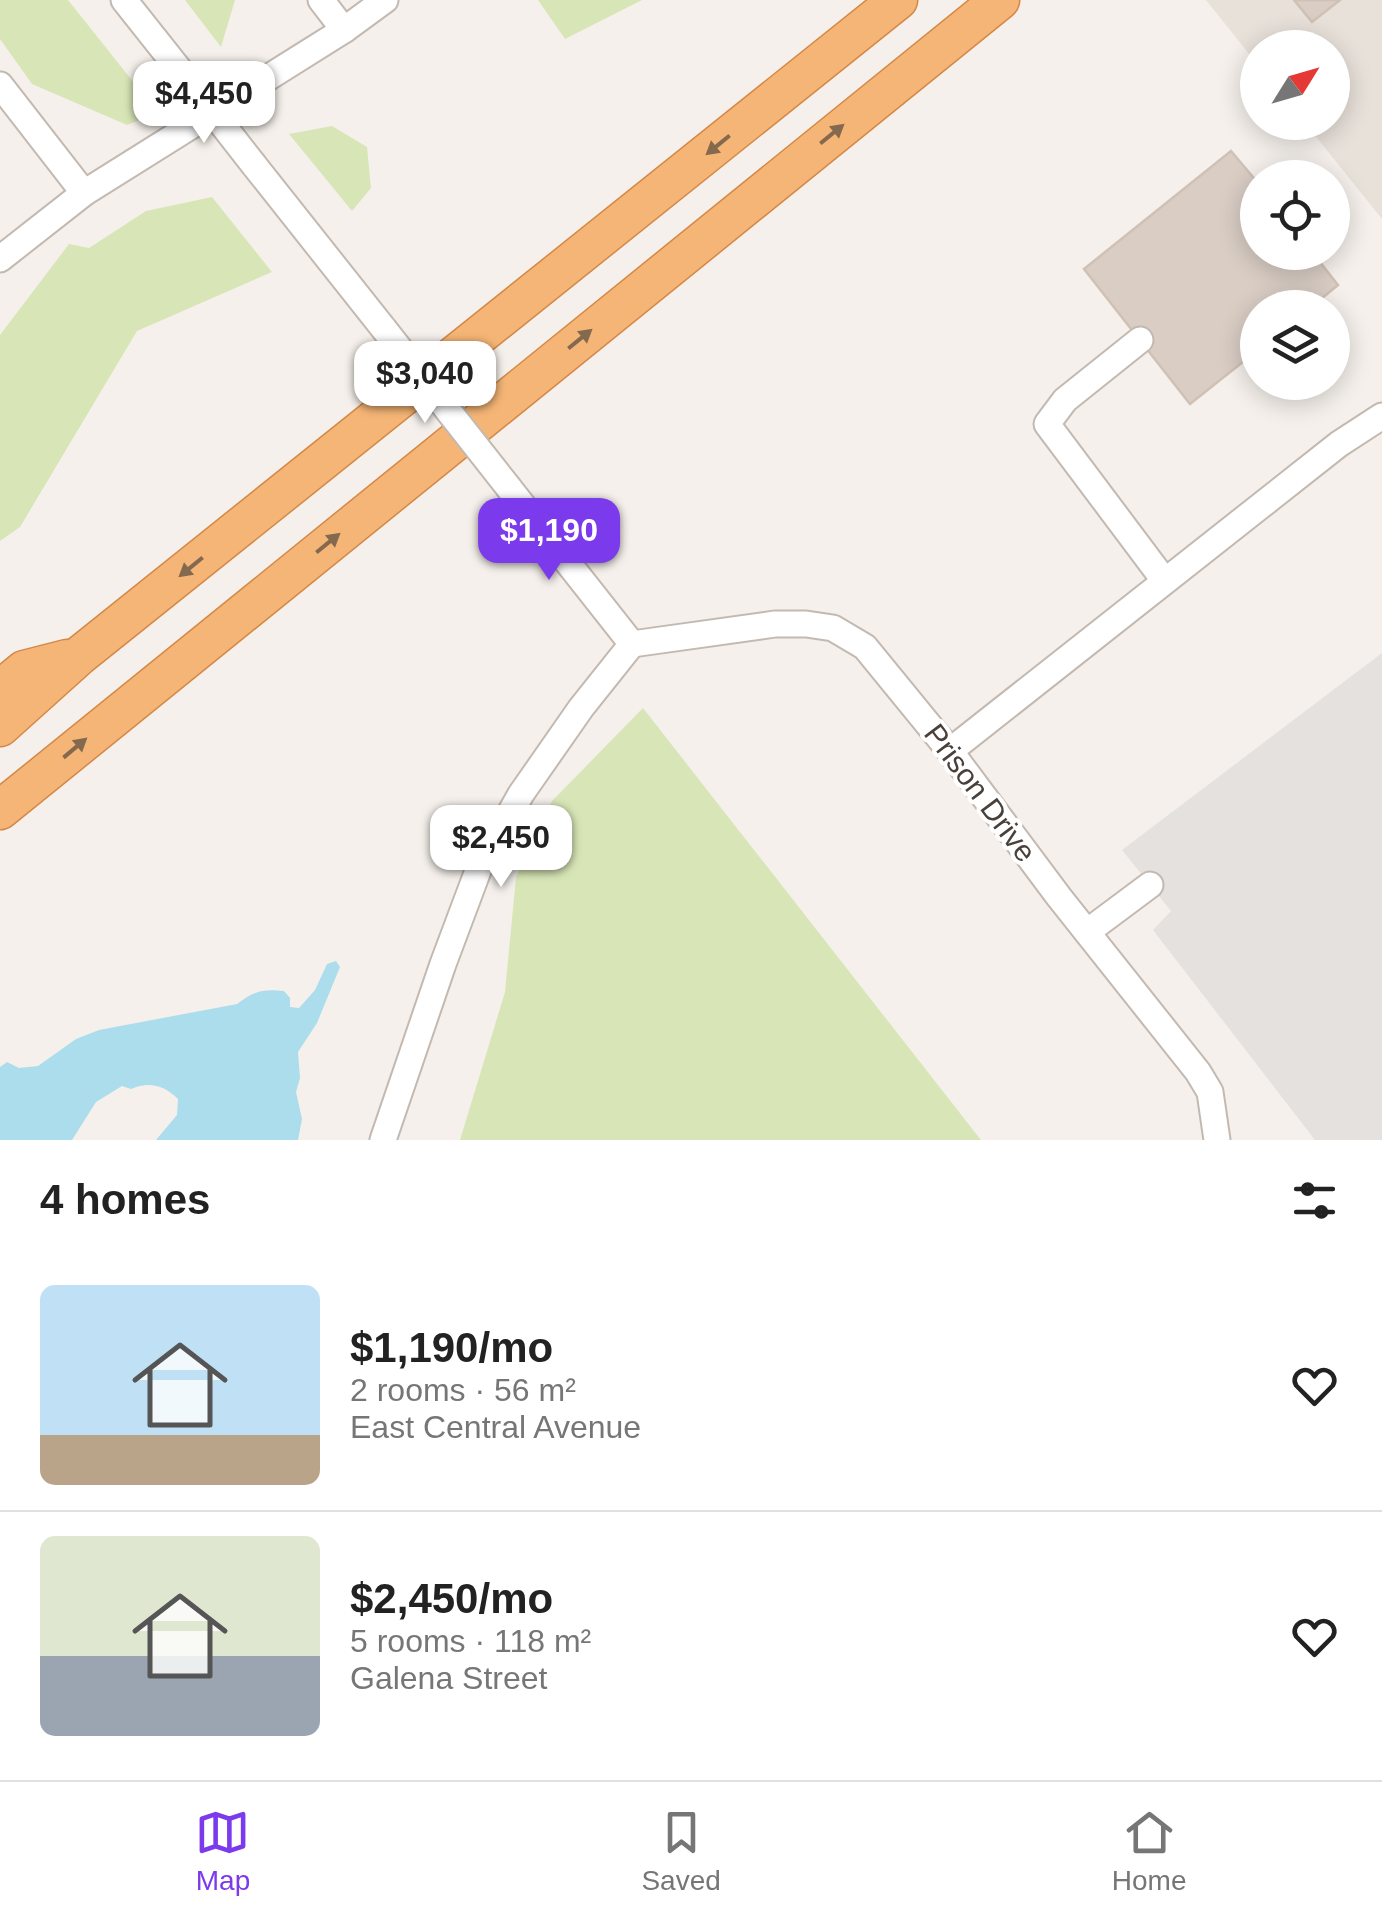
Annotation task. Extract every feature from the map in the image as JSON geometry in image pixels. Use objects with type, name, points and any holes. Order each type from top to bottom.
[{"type":"highway","points":[[0,727],[79,656],[898,0]]},
{"type":"highway","points":[[0,810],[1000,0]]},
{"type":"highway","points":[[0,690],[24,670],[79,656]]},
{"type":"street","points":[[124,0],[632,644],[521,794],[480,868],[442,964],[382,1140]]},
{"type":"street","points":[[321,0],[344,30]]},
{"type":"street","points":[[0,259],[84,192],[344,30],[385,0]]},
{"type":"street","points":[[0,84],[84,192]]},
{"type":"street","points":[[1140,340],[1065,400],[1047,424],[1164,580]]},
{"type":"street","points":[[950,751],[1339,444],[1382,416]]},
{"type":"street","name":"Prison Drive","points":[[632,644],[775,624],[806,624],[833,628],[865,647],[950,751],[1210,1092],[1216,1140]]},
{"type":"street","points":[[1087,932],[1150,885]]},
{"type":"shaded area","points":[[1206,0],[1382,0],[1382,219],[1350,179],[1350,160],[1335,160],[1319,140],[1350,140],[1350,30],[1240,30],[1240,43]]},
{"type":"shaded area","points":[[1382,653],[1382,1140],[1315,1140],[1153,930],[1171,911],[1122,850]]},
{"type":"green space","points":[[0,0],[68,0],[158,113],[127,125],[32,84],[0,39]]},
{"type":"green space","points":[[185,0],[235,0],[221,47]]},
{"type":"green space","points":[[538,0],[642,0],[565,39]]},
{"type":"green space","points":[[332,126],[367,147],[371,188],[352,211],[289,134]]},
{"type":"green space","points":[[212,197],[272,272],[137,331],[20,527],[0,541],[0,335],[69,244],[89,248],[146,211]]},
{"type":"green space","points":[[643,708],[981,1140],[460,1140],[505,992],[516,877],[552,801]]},
{"type":"water","points":[[336,961],[340,967],[317,1023],[298,1052],[300,1078],[296,1092],[302,1119],[298,1140],[156,1140],[177,1115],[178,1099],[167,1090],[150,1085],[131,1089],[122,1086],[96,1102],[72,1140],[0,1140],[0,1067],[7,1062],[19,1068],[38,1066],[76,1039],[99,1030],[237,1004],[264,991],[284,991],[290,998],[290,1007],[299,1008],[315,990],[327,964]]},
{"type":"building","points":[[1294,0],[1340,0],[1312,22]]},
{"type":"building","points":[[1231,151],[1240,162],[1240,270],[1326,270],[1338,285],[1332,290],[1240,290],[1240,364],[1190,404],[1084,269]]}]
